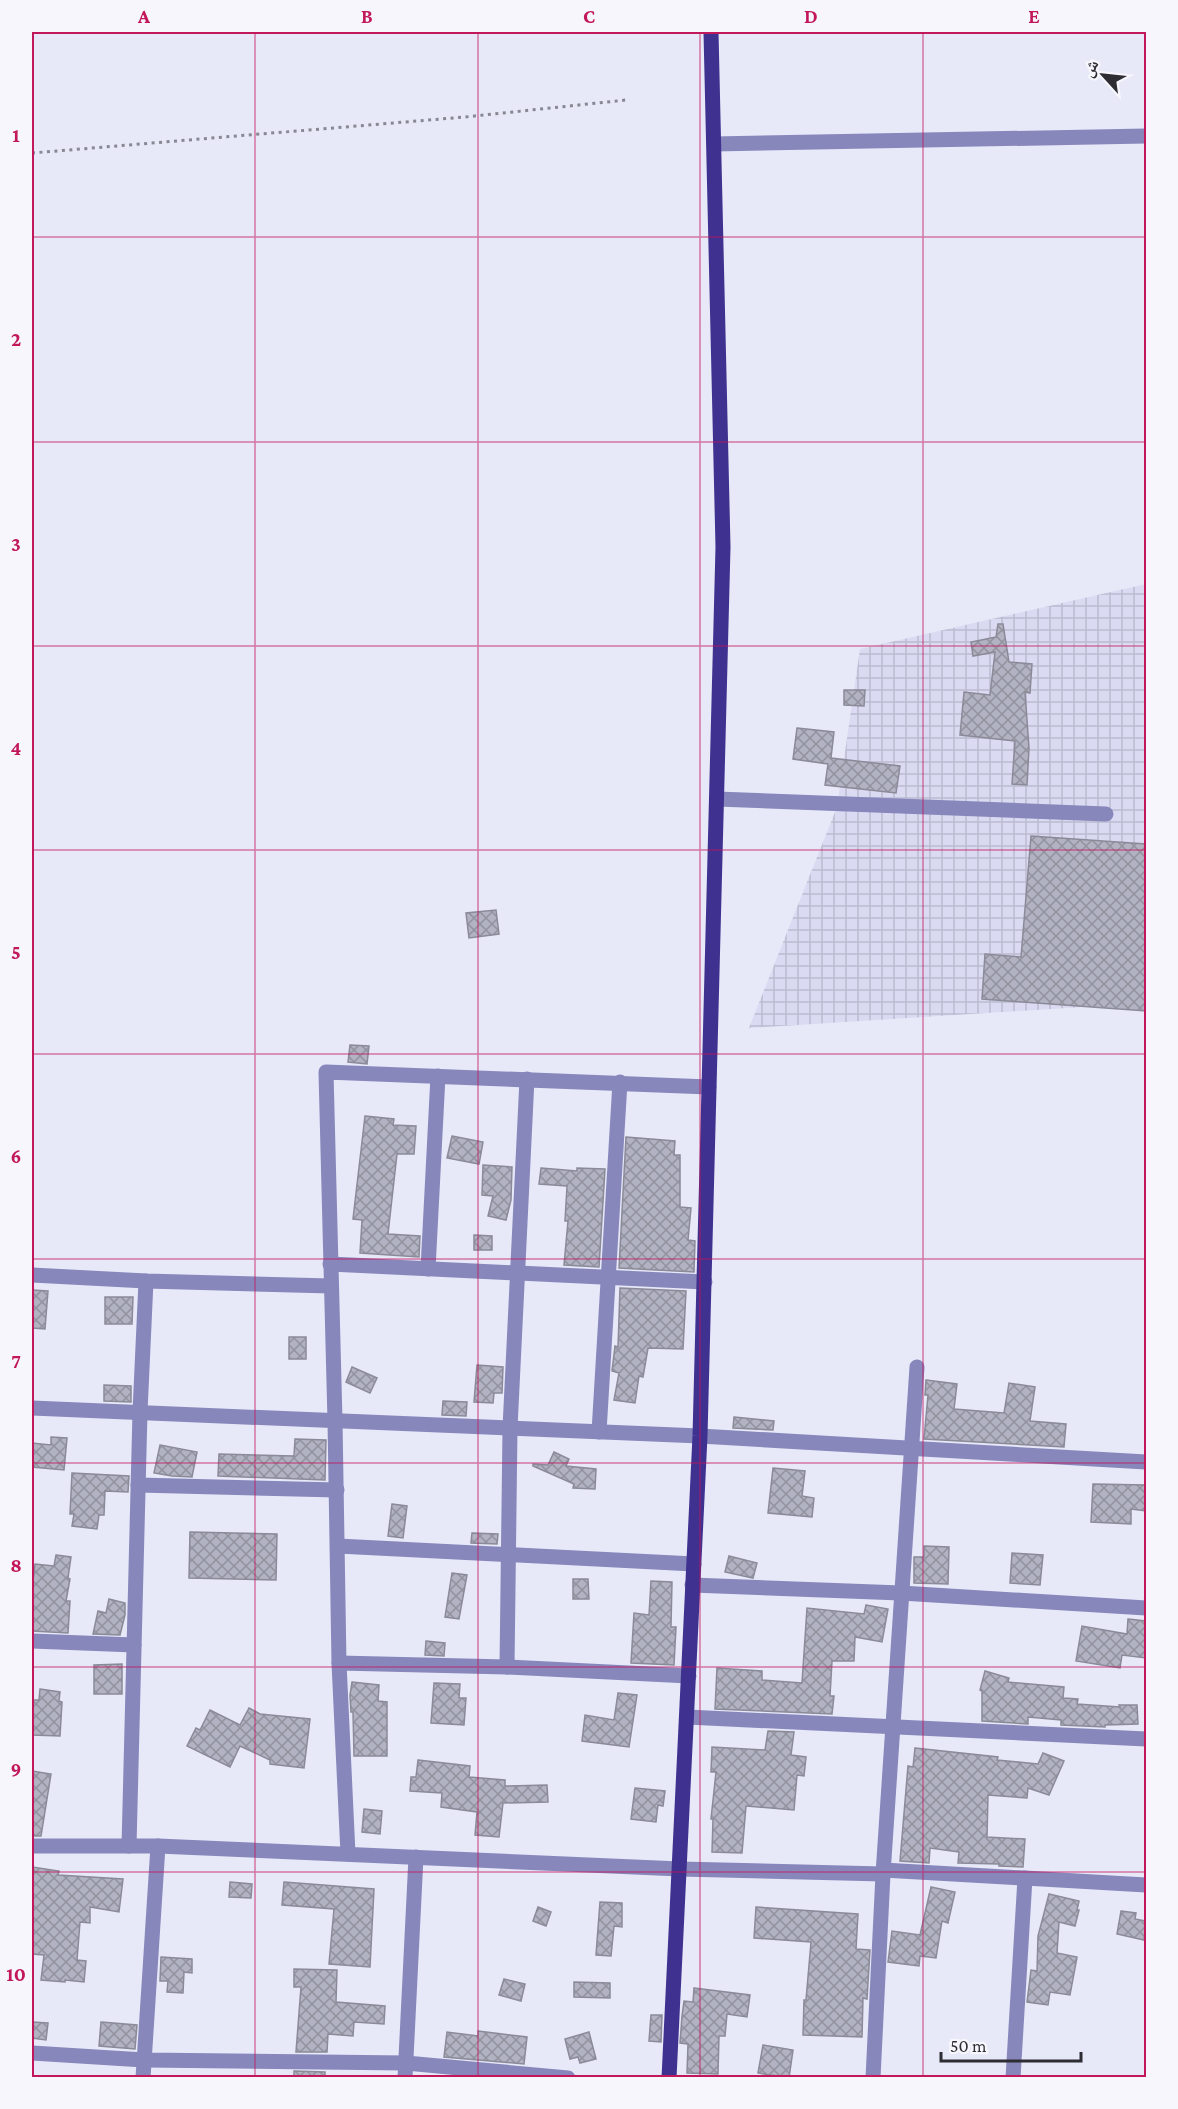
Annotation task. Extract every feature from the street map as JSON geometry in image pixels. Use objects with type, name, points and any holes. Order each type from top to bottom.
[{"type":"main road","points":[[669,2078],[700,1436],[723,547],[711,32]]},
{"type":"street","points":[[714,144],[1146,135]]},
{"type":"street","points":[[717,799],[1106,814]]},
{"type":"street","points":[[348,1854],[339,1663],[337,1490],[326,1072],[709,1087]]},
{"type":"street","points":[[428,1269],[438,1076]]},
{"type":"street","points":[[507,1667],[510,1428],[527,1079]]},
{"type":"street","points":[[599,1432],[620,1082]]},
{"type":"street","points":[[330,1264],[705,1282]]},
{"type":"street","points":[[32,1275],[146,1281],[331,1286]]},
{"type":"street","points":[[129,1846],[140,1413],[146,1281]]},
{"type":"street","points":[[873,2078],[883,1872],[917,1367]]},
{"type":"street","points":[[32,1408],[700,1436],[1146,1462]]},
{"type":"street","points":[[138,1485],[337,1490]]},
{"type":"street","points":[[338,1546],[694,1564]]},
{"type":"street","points":[[692,1585],[901,1593],[1146,1608]]},
{"type":"street","points":[[32,1641],[134,1645]]},
{"type":"street","points":[[339,1663],[507,1667],[689,1676]]},
{"type":"street","points":[[687,1717],[1146,1739]]},
{"type":"street","points":[[32,1846],[158,1846],[680,1869],[883,1872],[1146,1885]]},
{"type":"street","points":[[143,2078],[158,1846]]},
{"type":"street","points":[[405,2070],[416,1857]]},
{"type":"street","points":[[1013,2078],[1025,1878]]},
{"type":"street","points":[[32,2053],[568,2078]]},
{"type":"path","points":[[32,153],[465,117],[626,100]]},
{"type":"shaded area","points":[[1146,584],[1146,1003],[749,1028],[837,807],[860,649]]},
{"type":"building","points":[[998,624],[1003,624],[1009,662],[1032,664],[1030,693],[1025,692],[1029,748],[1027,785],[1012,784],[1015,741],[960,735],[964,692],[990,695],[995,652],[973,656],[971,642],[996,637]]},
{"type":"building","points":[[844,690],[865,690],[864,706],[844,705]]},
{"type":"building","points":[[797,728],[834,732],[831,758],[900,766],[896,793],[825,785],[828,764],[793,759]]},
{"type":"building","points":[[1031,836],[1146,844],[1146,1011],[982,999],[985,954],[1021,957]]},
{"type":"building","points":[[496,910],[499,934],[469,938],[466,913]]},
{"type":"building","points":[[350,1045],[369,1046],[367,1064],[348,1062]]},
{"type":"building","points":[[365,1116],[394,1119],[393,1125],[416,1126],[414,1154],[397,1154],[388,1234],[420,1236],[419,1257],[360,1253],[362,1220],[353,1219]]},
{"type":"building","points":[[452,1136],[483,1142],[479,1164],[447,1158]]},
{"type":"building","points":[[626,1137],[675,1141],[674,1155],[680,1155],[680,1207],[691,1208],[688,1240],[695,1241],[694,1272],[619,1268]]},
{"type":"building","points":[[483,1165],[512,1167],[511,1200],[506,1220],[488,1216],[493,1196],[482,1195]]},
{"type":"building","points":[[541,1168],[577,1171],[577,1168],[605,1169],[599,1267],[564,1265],[568,1221],[565,1221],[567,1186],[539,1184]]},
{"type":"building","points":[[474,1235],[492,1236],[492,1250],[474,1250]]},
{"type":"building","points":[[620,1288],[686,1291],[683,1349],[648,1348],[643,1377],[639,1376],[635,1403],[614,1400],[619,1373],[612,1371],[615,1346],[618,1347]]},
{"type":"building","points":[[32,1290],[48,1291],[45,1329],[32,1328]]},
{"type":"building","points":[[105,1297],[133,1297],[132,1324],[105,1324]]},
{"type":"building","points":[[289,1337],[306,1337],[306,1359],[289,1359]]},
{"type":"building","points":[[477,1365],[503,1367],[502,1393],[494,1393],[493,1403],[474,1402]]},
{"type":"building","points":[[352,1367],[377,1378],[370,1393],[346,1382]]},
{"type":"building","points":[[926,1380],[957,1384],[954,1409],[1004,1413],[1009,1383],[1035,1387],[1030,1421],[1066,1424],[1064,1447],[924,1439],[928,1395],[925,1395]]},
{"type":"building","points":[[104,1385],[131,1386],[131,1402],[104,1401]]},
{"type":"building","points":[[443,1401],[467,1402],[466,1416],[442,1415]]},
{"type":"building","points":[[734,1417],[774,1421],[773,1430],[733,1428]]},
{"type":"building","points":[[51,1437],[67,1438],[64,1470],[32,1467],[32,1443],[51,1445]]},
{"type":"building","points":[[295,1439],[326,1440],[325,1480],[218,1476],[219,1454],[294,1456]]},
{"type":"building","points":[[160,1445],[197,1452],[192,1477],[154,1473]]},
{"type":"building","points":[[554,1452],[569,1459],[566,1466],[596,1469],[595,1489],[573,1488],[574,1484],[533,1466],[533,1464],[548,1465]]},
{"type":"building","points":[[773,1468],[805,1471],[802,1496],[814,1498],[812,1517],[768,1513]]},
{"type":"building","points":[[72,1473],[129,1476],[128,1492],[105,1491],[104,1515],[99,1515],[97,1529],[72,1526],[74,1514],[70,1514]]},
{"type":"building","points":[[1093,1484],[1146,1485],[1146,1511],[1131,1509],[1131,1524],[1091,1522]]},
{"type":"building","points":[[392,1504],[407,1506],[403,1538],[388,1536]]},
{"type":"building","points":[[190,1532],[277,1534],[276,1580],[189,1578]]},
{"type":"building","points":[[472,1533],[498,1534],[497,1544],[471,1543]]},
{"type":"building","points":[[924,1546],[949,1547],[948,1584],[914,1583],[914,1557],[924,1557]]},
{"type":"building","points":[[1012,1553],[1043,1555],[1040,1585],[1010,1583]]},
{"type":"building","points":[[56,1555],[71,1557],[66,1601],[70,1601],[68,1633],[32,1631],[32,1581],[35,1564],[54,1566]]},
{"type":"building","points":[[729,1556],[757,1563],[753,1578],[725,1572]]},
{"type":"building","points":[[452,1573],[467,1575],[459,1619],[445,1617]]},
{"type":"building","points":[[573,1579],[588,1579],[589,1599],[573,1599]]},
{"type":"building","points":[[651,1581],[672,1582],[671,1627],[676,1627],[674,1665],[631,1663],[634,1613],[649,1615]]},
{"type":"building","points":[[109,1599],[125,1603],[125,1615],[120,1635],[93,1634],[98,1611],[106,1613]]},
{"type":"building","points":[[866,1605],[888,1609],[882,1642],[855,1637],[854,1661],[832,1661],[830,1696],[834,1696],[832,1714],[715,1709],[717,1668],[762,1671],[762,1680],[802,1683],[807,1608],[864,1614]]},
{"type":"building","points":[[1128,1619],[1146,1621],[1146,1658],[1122,1655],[1120,1668],[1076,1661],[1082,1626],[1127,1634]]},
{"type":"building","points":[[426,1641],[445,1643],[444,1656],[425,1655]]},
{"type":"building","points":[[122,1664],[122,1694],[94,1694],[94,1665]]},
{"type":"building","points":[[985,1671],[1009,1678],[1008,1682],[1064,1687],[1063,1698],[1078,1699],[1077,1704],[1120,1707],[1119,1705],[1137,1705],[1138,1724],[1105,1725],[1105,1727],[1061,1725],[1061,1720],[1028,1717],[1028,1724],[982,1721],[982,1691],[980,1690]]},
{"type":"building","points":[[352,1682],[379,1685],[378,1701],[387,1702],[387,1756],[354,1756],[353,1712],[351,1712],[350,1695]]},
{"type":"building","points":[[434,1683],[460,1684],[459,1698],[466,1698],[464,1725],[431,1723]]},
{"type":"building","points":[[40,1689],[60,1692],[59,1701],[62,1702],[60,1736],[32,1735],[32,1700],[39,1700]]},
{"type":"building","points":[[618,1693],[637,1695],[629,1747],[582,1741],[585,1715],[614,1720]]},
{"type":"building","points":[[249,1708],[260,1714],[310,1719],[304,1768],[270,1764],[270,1760],[240,1746],[230,1767],[187,1746],[196,1728],[200,1730],[210,1710],[240,1725]]},
{"type":"building","points":[[768,1731],[794,1732],[791,1755],[806,1757],[804,1776],[797,1775],[794,1810],[746,1806],[742,1853],[712,1852],[713,1819],[711,1819],[716,1772],[711,1772],[712,1747],[765,1750]]},
{"type":"building","points":[[915,1748],[1038,1764],[1043,1753],[1064,1761],[1049,1795],[1028,1788],[1027,1798],[988,1795],[987,1837],[1025,1839],[1023,1867],[958,1863],[959,1852],[930,1848],[929,1863],[900,1861],[908,1766],[913,1767]]},
{"type":"building","points":[[418,1760],[470,1766],[469,1777],[505,1780],[505,1786],[547,1785],[548,1802],[503,1803],[499,1837],[475,1835],[477,1812],[441,1807],[442,1793],[410,1791],[411,1777],[416,1777]]},
{"type":"building","points":[[32,1771],[51,1774],[41,1836],[32,1836]]},
{"type":"building","points":[[635,1788],[665,1791],[663,1806],[658,1805],[656,1822],[631,1819]]},
{"type":"building","points":[[364,1809],[382,1811],[380,1834],[362,1832]]},
{"type":"building","points":[[32,1867],[59,1871],[58,1875],[123,1879],[119,1912],[90,1907],[90,1923],[80,1922],[77,1960],[86,1961],[84,1982],[41,1980],[44,1955],[32,1954]]},
{"type":"building","points":[[230,1882],[252,1884],[251,1898],[229,1897]]},
{"type":"building","points":[[284,1882],[374,1889],[370,1967],[329,1964],[334,1909],[282,1905]]},
{"type":"building","points":[[931,1887],[955,1892],[948,1923],[942,1921],[936,1958],[920,1956],[919,1966],[888,1962],[892,1931],[920,1935]]},
{"type":"building","points":[[1049,1894],[1079,1901],[1077,1910],[1079,1910],[1075,1926],[1059,1922],[1057,1953],[1077,1957],[1070,1995],[1050,1992],[1048,2005],[1027,2002],[1031,1970],[1037,1971],[1038,1936]]},
{"type":"building","points":[[600,1902],[622,1903],[622,1927],[614,1926],[611,1956],[596,1955]]},
{"type":"building","points":[[538,1907],[551,1912],[546,1926],[533,1921]]},
{"type":"building","points":[[756,1907],[858,1914],[856,1949],[870,1950],[867,1999],[863,1998],[862,2037],[803,2035],[804,2000],[806,2000],[811,1942],[754,1938]]},
{"type":"building","points":[[1121,1911],[1136,1913],[1135,1919],[1146,1921],[1144,1940],[1117,1934]]},
{"type":"building","points":[[161,1957],[192,1959],[192,1973],[184,1972],[183,1993],[167,1992],[168,1981],[160,1981]]},
{"type":"building","points":[[294,1969],[337,1970],[336,2002],[385,2006],[384,2024],[354,2022],[353,2036],[328,2034],[327,2052],[296,2052],[301,1987],[294,1987]]},
{"type":"building","points":[[504,1979],[525,1984],[521,2001],[499,1995]]},
{"type":"building","points":[[574,1982],[610,1983],[610,1998],[574,1997]]},
{"type":"building","points":[[694,1988],[750,1995],[747,2017],[727,2014],[725,2036],[719,2036],[718,2074],[687,2073],[688,2044],[680,2043],[682,2016],[684,2001],[693,2002]]},
{"type":"building","points":[[651,2015],[662,2015],[661,2042],[649,2041]]},
{"type":"building","points":[[32,2022],[48,2023],[46,2040],[32,2038]]},
{"type":"building","points":[[101,2022],[137,2025],[135,2049],[99,2046]]},
{"type":"building","points":[[478,2031],[527,2037],[524,2064],[444,2057],[447,2032],[478,2036]]},
{"type":"building","points":[[589,2032],[596,2059],[580,2063],[578,2057],[570,2059],[565,2039]]},
{"type":"building","points":[[763,2045],[793,2050],[789,2078],[758,2073]]},
{"type":"building","points":[[294,2071],[325,2072],[325,2078],[294,2078]]}]
